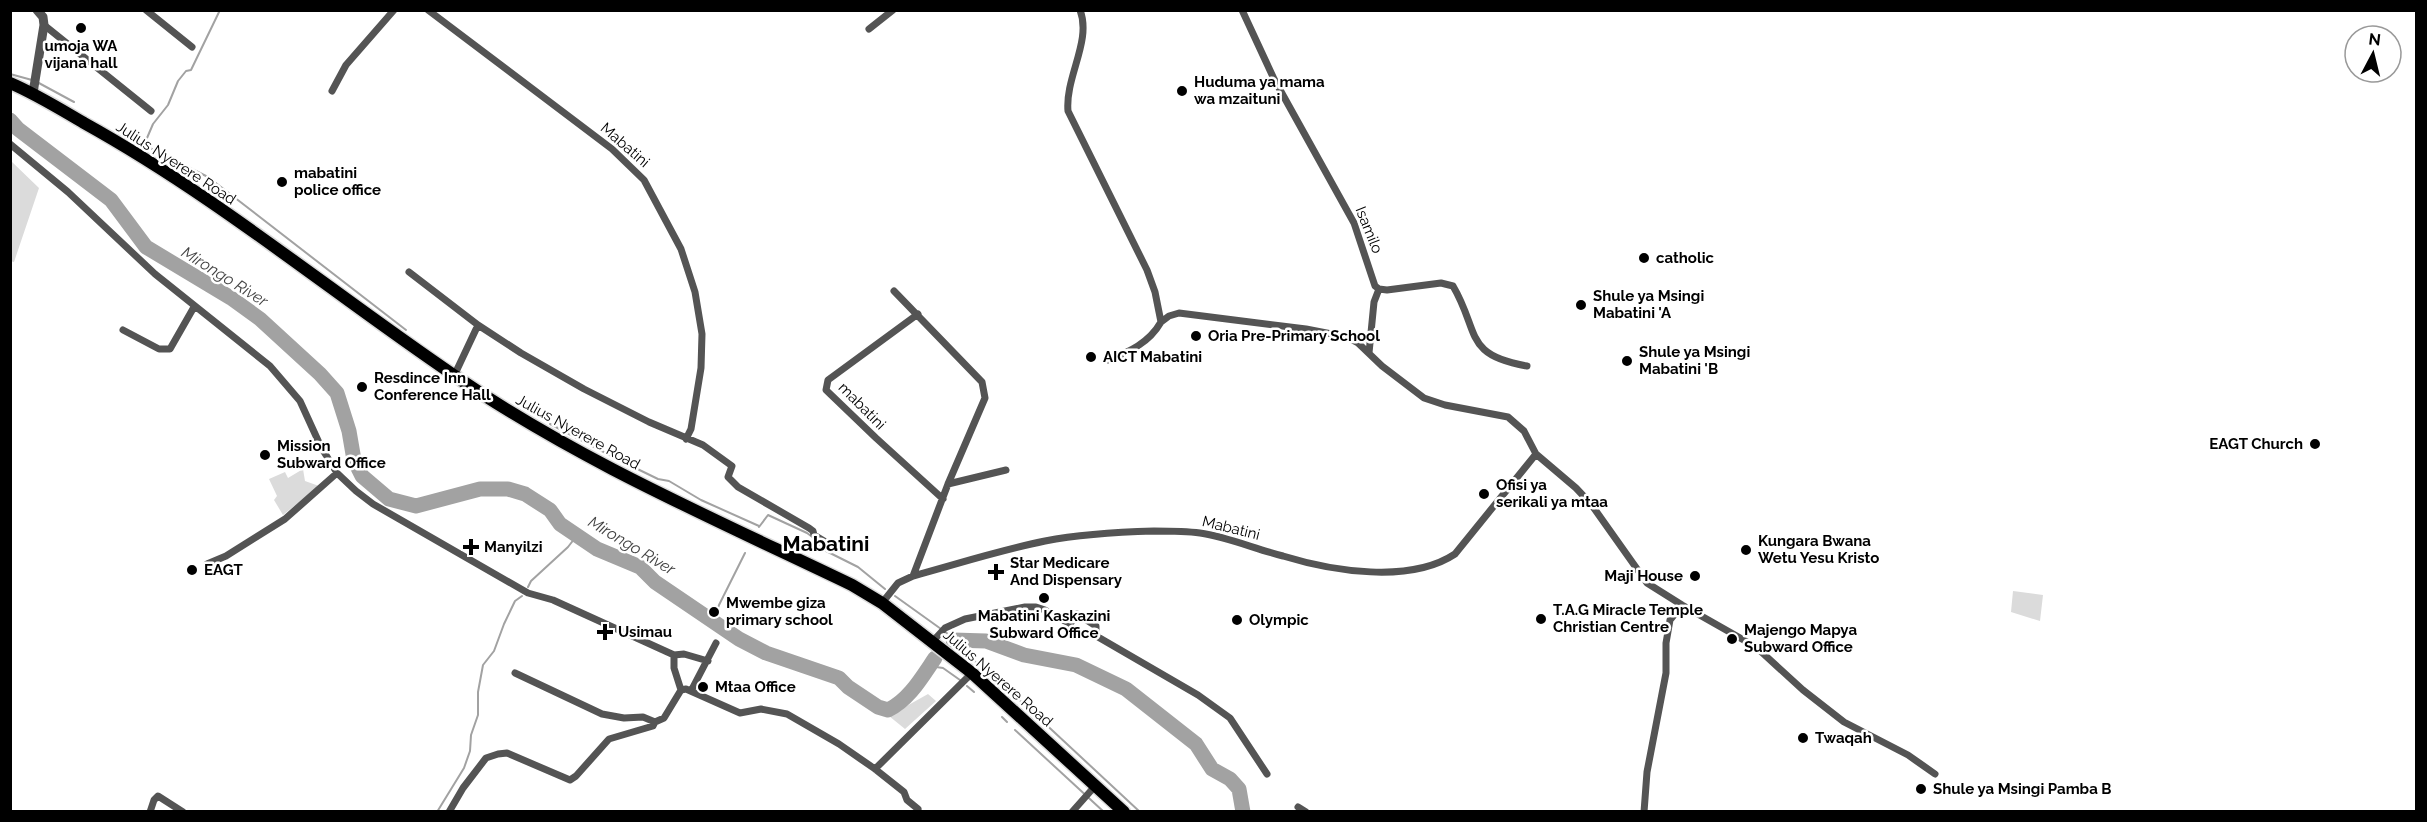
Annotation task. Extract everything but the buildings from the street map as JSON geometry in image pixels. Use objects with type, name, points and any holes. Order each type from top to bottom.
[{"type":"highway","name":"Julius Nyerere Road","points":[[10,83],[34,89],[191,188],[454,376],[512,414],[663,495],[852,585],[939,634],[972,673],[1089,791],[1124,812]]},
{"type":"street","points":[[37,10],[44,25],[151,111]]},
{"type":"street","points":[[146,10],[192,47]]},
{"type":"street","points":[[332,91],[346,65],[394,10]]},
{"type":"street","name":"Mabatini","points":[[428,10],[612,149],[644,180],[681,249],[695,292],[702,334],[701,368],[691,429],[686,439]]},
{"type":"street","points":[[870,29],[893,10]]},
{"type":"street","points":[[1080,10],[1085,33],[1069,87],[1068,111],[1147,270],[1155,292],[1161,322]]},
{"type":"street","name":"Isamilo","points":[[1242,10],[1263,51],[1274,79],[1354,223],[1373,280],[1380,289]]},
{"type":"street","points":[[34,89],[44,25]]},
{"type":"street","points":[[10,144],[68,192],[155,274],[194,307],[249,348],[288,385],[300,401],[321,447],[337,473],[373,504],[528,592],[553,600],[674,655],[684,654],[708,661]]},
{"type":"street","points":[[409,272],[478,326],[584,389],[712,451],[732,466],[728,477],[738,487],[813,531],[814,535],[824,541]]},
{"type":"street","points":[[1369,353],[1374,302],[1380,289],[1441,284],[1453,286],[1472,330],[1486,353],[1500,361],[1527,366]]},
{"type":"street","points":[[894,291],[982,382],[986,390],[982,408],[948,484],[914,576]]},
{"type":"street","points":[[123,330],[159,349],[170,349],[194,307]]},
{"type":"street","points":[[1108,360],[1146,342],[1161,322],[1179,313],[1306,329],[1347,337],[1358,343],[1405,384],[1436,403],[1508,417],[1524,430],[1536,454],[1591,504],[1647,583],[1756,647],[1839,719],[1908,755],[1935,774]]},
{"type":"street","name":"mabatini","points":[[918,314],[828,380],[826,386],[831,395],[943,498]]},
{"type":"street","points":[[454,376],[478,326]]},
{"type":"street","name":"Mabatini","points":[[882,603],[898,583],[914,576],[1045,541],[1084,535],[1155,531],[1199,533],[1285,557],[1335,568],[1401,572],[1420,569],[1442,563],[1455,554],[1536,454]]},
{"type":"street","points":[[948,484],[1006,470]]},
{"type":"street","points":[[207,564],[226,556],[285,519],[337,473]]},
{"type":"street","points":[[1644,812],[1647,772],[1666,673],[1666,643],[1670,620],[1682,605]]},
{"type":"street","points":[[939,634],[965,619],[1025,607],[1046,610],[1070,624],[1077,614],[1096,626],[1098,637],[1198,694],[1230,718],[1267,774]]},
{"type":"street","points":[[691,691],[716,643]]},
{"type":"street","points":[[449,812],[463,788],[486,758],[507,753],[570,780],[609,739],[653,726],[655,722],[664,718],[681,690],[674,668],[674,655]]},
{"type":"street","points":[[514,673],[602,714],[624,718],[643,717],[655,722]]},
{"type":"street","points":[[875,769],[891,750],[972,673]]},
{"type":"street","points":[[681,690],[686,689],[740,713],[761,709],[787,714],[839,744],[875,769],[904,792],[907,800],[918,809]]},
{"type":"street","points":[[1072,812],[1089,791]]},
{"type":"street","points":[[150,812],[158,796],[183,812]]},
{"type":"street","points":[[1298,807],[1306,812]]},
{"type":"shaded area","points":[[11,161],[39,188],[14,262],[10,261]]},
{"type":"shaded area","points":[[303,469],[305,481],[319,486],[283,515],[274,500],[277,496],[269,479],[285,472],[288,478]]},
{"type":"shaded area","points":[[2013,591],[2043,595],[2040,621],[2011,612]]},
{"type":"shaded area","points":[[928,694],[936,701],[905,729],[889,716]]},
{"type":"waterway","points":[[220,10],[191,70],[186,71],[178,81],[168,105],[153,124],[144,145],[208,177],[406,330]]},
{"type":"waterway","points":[[10,74],[32,80]]},
{"type":"waterway","points":[[37,82],[74,102]]},
{"type":"waterway","name":"Mirongo River","points":[[10,120],[18,129],[111,200],[146,247],[231,298],[260,319],[320,374],[337,393],[349,431],[354,460],[362,476],[389,499],[416,506],[480,489],[508,489],[525,494],[550,510],[560,524],[597,549],[640,567],[655,582],[739,639],[766,653],[839,678],[848,687],[878,707],[888,710],[909,694],[935,658]]},
{"type":"waterway","points":[[550,424],[621,461],[658,479],[669,481],[701,500],[759,526]]},
{"type":"waterway","points":[[759,527],[768,515],[807,533],[819,542],[822,549],[858,567],[885,589]]},
{"type":"waterway","points":[[528,587],[531,581],[568,547],[578,534]]},
{"type":"waterway","points":[[714,620],[745,553]]},
{"type":"waterway","points":[[437,812],[464,768],[470,751],[471,735],[478,715],[478,692],[483,665],[494,651],[515,601],[522,596]]},
{"type":"waterway","points":[[895,596],[955,639]]},
{"type":"waterway","points":[[960,639],[964,652],[1009,690],[1140,812]]},
{"type":"waterway","name":"Mirongo River","points":[[953,640],[986,641],[1024,655],[1076,665],[1126,689],[1196,744],[1212,769],[1230,779],[1239,789],[1243,812]]},
{"type":"waterway","points":[[929,666],[943,668],[960,680]]},
{"type":"waterway","points":[[967,686],[974,692]]},
{"type":"waterway","points":[[1002,717],[1007,722]]},
{"type":"waterway","points":[[1015,730],[1104,812]]},
{"type":"place","name":"umoja WA vijana hall","points":[[81,28]]},
{"type":"place","name":"Huduma ya mama wa mzaituni","points":[[1182,91]]},
{"type":"place","name":"mabatini police office","points":[[282,182]]},
{"type":"place","name":"catholic","points":[[1644,258]]},
{"type":"place","name":"Shule ya Msingi Mabatini 'A","points":[[1581,305]]},
{"type":"place","name":"Oria Pre-Primary School","points":[[1196,336]]},
{"type":"place","name":"AICT Mabatini","points":[[1091,357]]},
{"type":"place","name":"Shule ya Msingi Mabatini 'B","points":[[1627,361]]},
{"type":"place","name":"Resdince Inn Conference Hall","points":[[362,387]]},
{"type":"place","name":"EAGT Church","points":[[2315,444]]},
{"type":"place","name":"Mission Subward Office","points":[[265,455]]},
{"type":"place","name":"Ofisi ya serikali ya mtaa","points":[[1484,494]]},
{"type":"place","name":"Manyilzi","points":[[471,547]]},
{"type":"place","name":"Kungara Bwana Wetu Yesu Kristo","points":[[1746,550]]},
{"type":"place","name":"EAGT","points":[[192,570]]},
{"type":"place","name":"Star Medicare And Dispensary","points":[[996,572]]},
{"type":"place","name":"Maji House","points":[[1695,576]]},
{"type":"place","name":"Mabatini Kaskazini Subward Office","points":[[1044,598]]},
{"type":"place","name":"Mwembe giza primary school","points":[[714,612]]},
{"type":"place","name":"T.A.G Miracle Temple Christian Centre","points":[[1541,619]]},
{"type":"place","name":"Olympic","points":[[1237,620]]},
{"type":"place","name":"Usimau","points":[[605,632]]},
{"type":"place","name":"Majengo Mapya Subward Office","points":[[1732,639]]},
{"type":"place","name":"Mtaa Office","points":[[703,687]]},
{"type":"place","name":"Twaqah","points":[[1803,738]]},
{"type":"place","name":"Shule ya Msingi Pamba B","points":[[1921,789]]},
{"type":"district","name":"Mabatini","points":[[826,544]]}]
